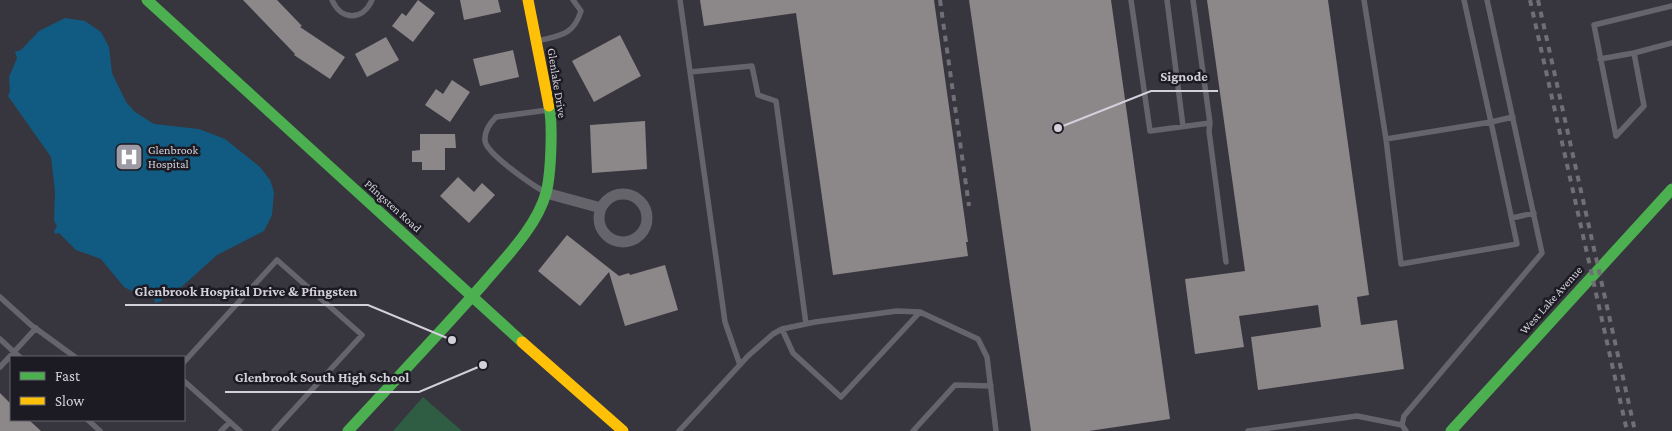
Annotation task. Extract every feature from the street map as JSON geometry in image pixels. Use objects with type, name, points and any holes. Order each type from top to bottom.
[{"type":"street","name":"Pfingsten Road","points":[[147,0],[471,297],[623,431]]},
{"type":"street","name":"Glenlake Drive","points":[[348,431],[471,297],[518,243],[536,216],[546,192],[550,160],[550,110],[528,0]]},
{"type":"street","name":"West Lake Avenue","points":[[1451,431],[1672,189]]},
{"type":"street","points":[[546,192],[601,208]]},
{"type":"street","points":[[629,195],[636,198],[646,211],[647,220],[645,227],[641,234],[628,242],[613,240],[607,236],[600,223],[601,208],[612,197],[629,195]]},
{"type":"lane","points":[[332,0],[335,8],[346,16],[358,15],[368,9],[372,0]]},
{"type":"lane","points":[[536,41],[565,33],[577,24],[581,11],[573,0]]},
{"type":"lane","points":[[680,0],[725,322],[740,365]]},
{"type":"lane","points":[[1132,0],[1150,130],[1210,123]]},
{"type":"lane","points":[[1167,0],[1183,126]]},
{"type":"lane","points":[[1193,0],[1226,262]]},
{"type":"lane","points":[[1364,0],[1386,139],[1401,264],[1517,244],[1464,0]]},
{"type":"lane","points":[[1402,425],[1404,416],[1542,253],[1487,0]]},
{"type":"lane","points":[[1634,53],[1644,106],[1616,136],[1594,25],[1672,6]]},
{"type":"lane","points":[[1600,59],[1634,53],[1672,43]]},
{"type":"lane","points":[[690,72],[752,66],[758,95],[776,101],[806,324]]},
{"type":"lane","points":[[546,192],[527,182],[488,149],[484,140],[488,126],[496,117],[550,110]]},
{"type":"lane","points":[[1386,139],[1513,117]]},
{"type":"lane","points":[[1512,218],[1534,213]]},
{"type":"lane","points":[[185,361],[277,260],[362,335],[274,431]]},
{"type":"lane","points":[[0,297],[36,328],[74,356]]},
{"type":"lane","points":[[679,431],[740,365],[773,334],[782,329],[897,311],[920,312],[978,339],[987,357],[996,431]]},
{"type":"lane","points":[[782,329],[793,353],[841,397],[920,312]]},
{"type":"lane","points":[[10,356],[36,328]]},
{"type":"lane","points":[[0,339],[19,356]]},
{"type":"lane","points":[[0,367],[10,356]]},
{"type":"lane","points":[[185,382],[240,431]]},
{"type":"lane","points":[[913,431],[955,385],[991,386]]},
{"type":"lane","points":[[1248,431],[1356,416],[1402,425],[1406,431]]},
{"type":"lane","points":[[89,421],[100,431]]},
{"type":"lane","points":[[221,431],[230,422]]},
{"type":"green space","points":[[423,397],[462,431],[393,431]]},
{"type":"water","points":[[65,18],[85,21],[101,32],[109,47],[112,73],[126,102],[135,112],[154,124],[199,129],[225,139],[260,167],[270,180],[274,192],[272,215],[264,231],[217,255],[177,291],[161,297],[162,301],[155,303],[154,297],[144,297],[124,287],[101,259],[76,250],[59,233],[55,234],[54,231],[57,226],[54,221],[55,191],[51,157],[8,96],[10,91],[9,77],[17,58],[15,52],[21,50],[39,31]]},
{"type":"building","points":[[243,0],[277,0],[302,26],[300,27],[345,57],[330,79],[294,55]]},
{"type":"building","points":[[418,0],[435,13],[413,42],[392,26],[402,13],[406,16]]},
{"type":"building","points":[[460,0],[498,0],[501,12],[464,20]]},
{"type":"building","points":[[700,0],[934,0],[968,242],[966,242],[968,256],[833,275],[796,13],[704,26]]},
{"type":"building","points":[[969,0],[1111,0],[1170,419],[1089,431],[1031,431]]},
{"type":"building","points":[[1207,0],[1328,0],[1369,295],[1357,297],[1361,325],[1397,320],[1404,369],[1258,390],[1251,337],[1321,327],[1318,305],[1239,316],[1244,347],[1195,354],[1185,279],[1245,271]]},
{"type":"building","points":[[620,35],[641,76],[594,102],[572,61]]},
{"type":"building","points":[[386,37],[399,60],[367,77],[355,54]]},
{"type":"building","points":[[513,50],[519,77],[480,86],[473,59]]},
{"type":"building","points":[[452,80],[470,92],[450,122],[425,105],[436,89],[443,94]]},
{"type":"building","points":[[645,121],[647,169],[592,173],[590,125]]},
{"type":"building","points":[[420,134],[455,134],[456,148],[445,148],[445,170],[422,170],[422,162],[412,162],[412,151],[420,150]]},
{"type":"building","points":[[458,177],[474,192],[482,183],[495,195],[469,223],[440,196]]},
{"type":"building","points":[[567,235],[619,276],[629,273],[630,275],[665,265],[678,310],[625,326],[609,272],[580,306],[538,271]]},
{"type":"building","points":[[0,393],[10,403],[10,421],[30,421],[41,431],[0,431]]},
{"type":"railway","points":[[940,0],[969,206]]},
{"type":"railway","points":[[1530,0],[1627,431]]},
{"type":"railway","points":[[1538,0],[1635,431]]},
{"type":"traffic: fast","points":[[147,0],[522,342]]},
{"type":"traffic: fast","points":[[348,431],[484,283],[520,241],[536,217],[546,193],[549,174],[551,137],[549,106]]},
{"type":"traffic: fast","points":[[1451,431],[1672,189]]},
{"type":"traffic: slow","points":[[528,0],[549,106]]},
{"type":"traffic: slow","points":[[522,342],[623,431]]},
{"type":"place","name":"Signode","points":[[1058,128]]},
{"type":"place","name":"Glenbrook Hospital","points":[[129,157]]},
{"type":"place","name":"Glenbrook Hospital Drive & Pfingsten","points":[[452,340]]},
{"type":"place","name":"Glenbrook South High School","points":[[483,365]]}]
